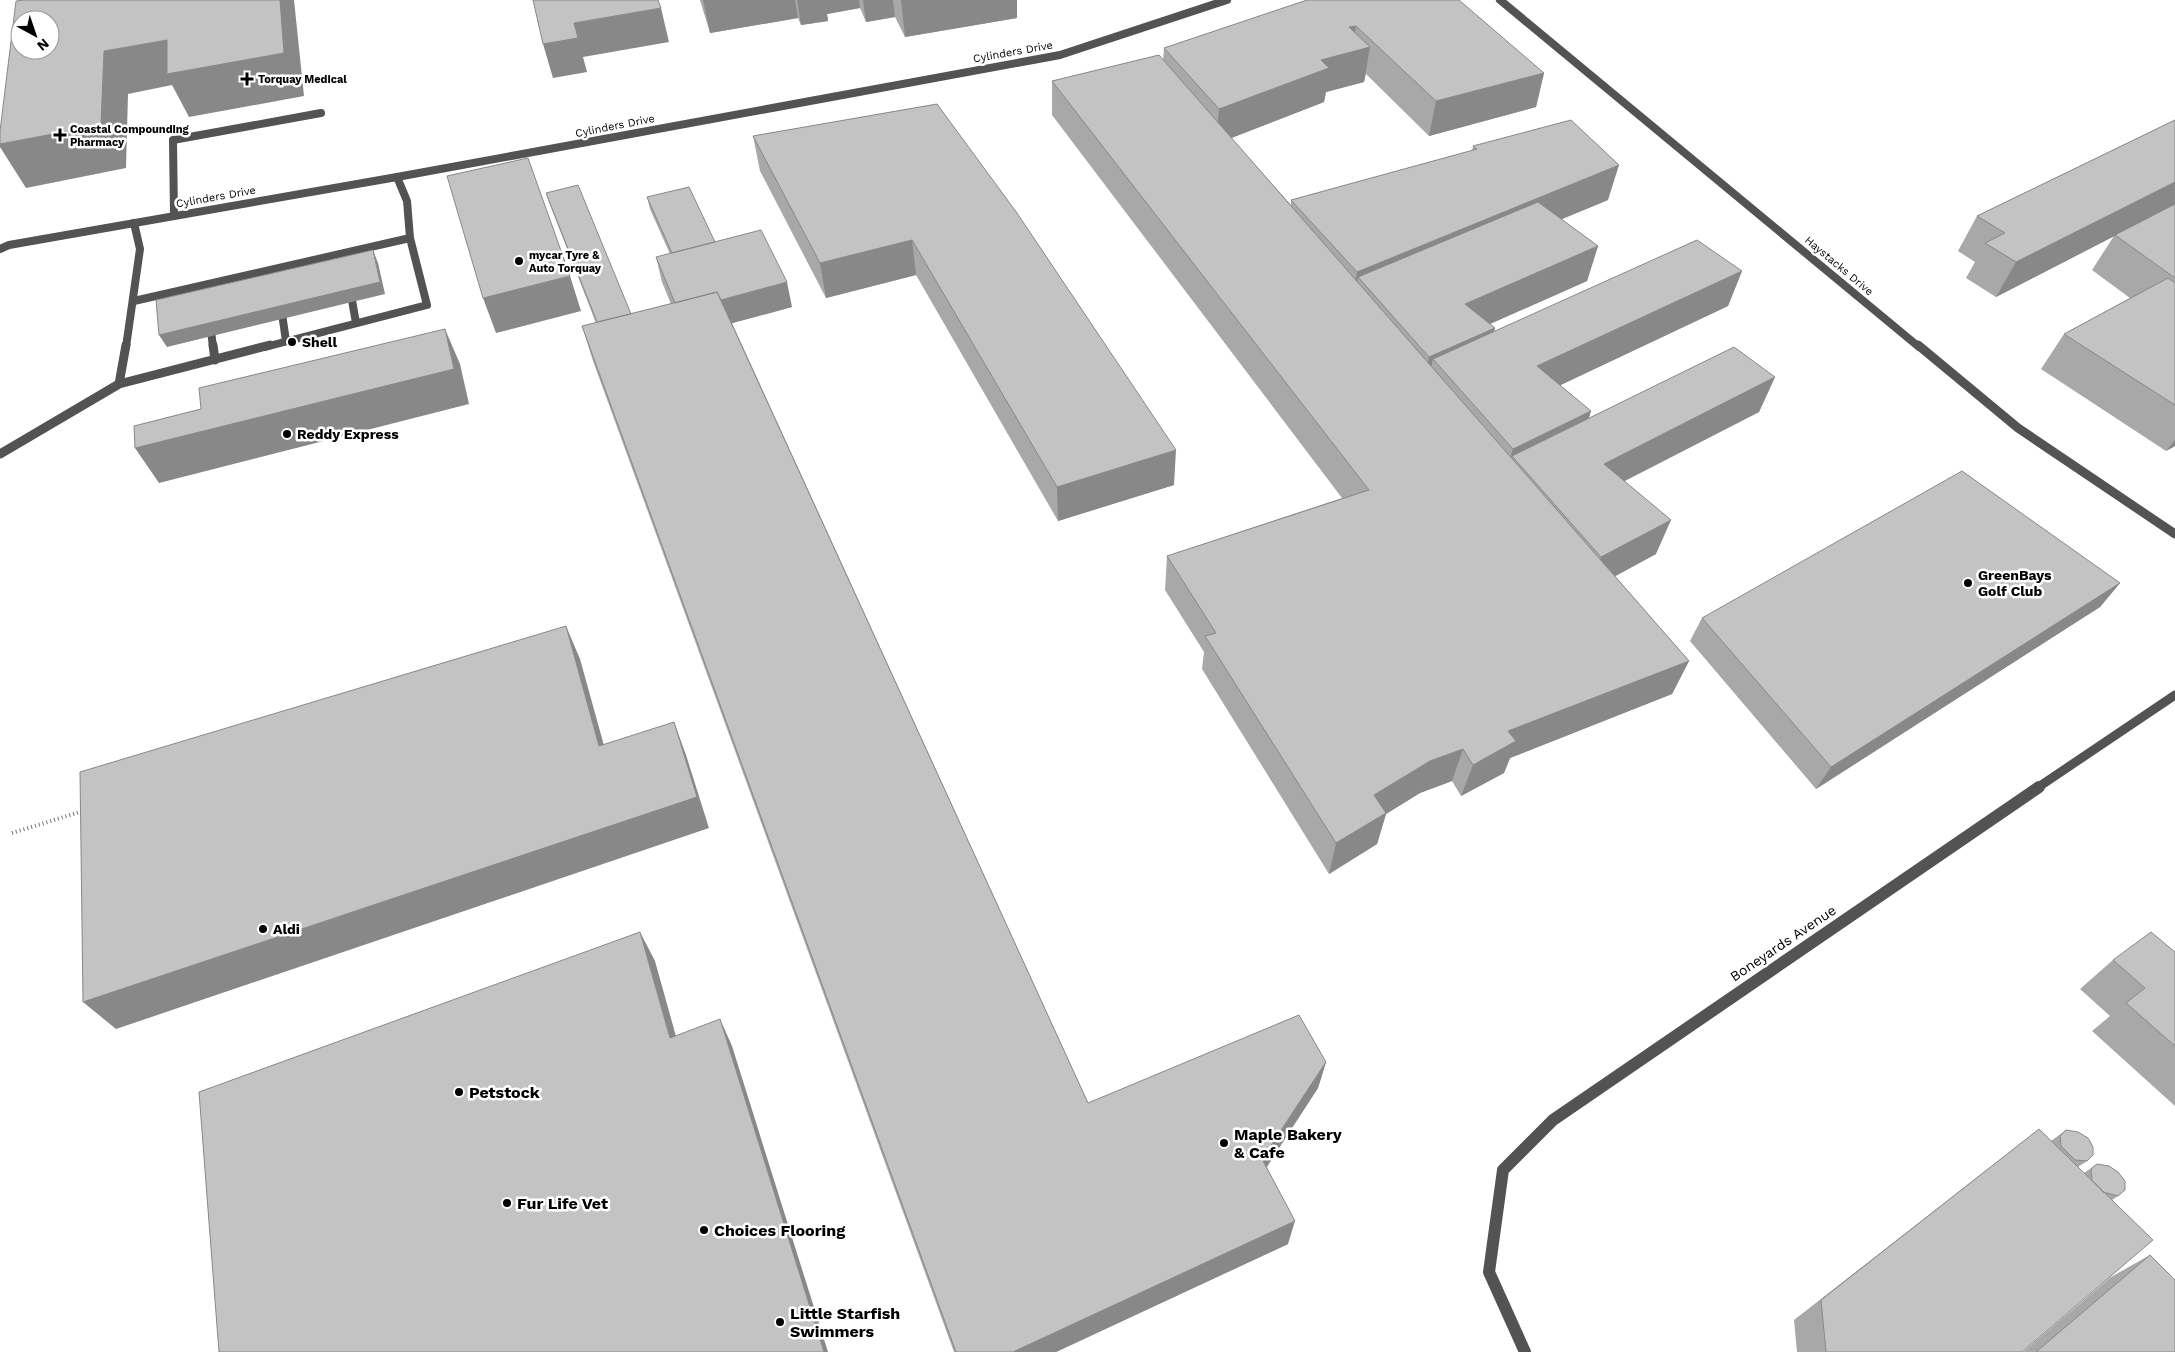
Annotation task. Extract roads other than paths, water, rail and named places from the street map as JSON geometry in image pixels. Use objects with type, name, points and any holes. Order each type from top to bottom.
[{"type":"street","name":"Cylinders Drive","points":[[0,249],[1060,55],[1227,0]]},
{"type":"street","name":"Haystacks Drive","points":[[1500,0],[2018,428],[2175,534]]},
{"type":"street","points":[[174,216],[173,140],[321,113]]},
{"type":"street","points":[[0,454],[119,384],[427,305],[410,238],[408,201],[397,177]]},
{"type":"street","points":[[119,384],[134,301],[140,249],[134,223]]},
{"type":"street","points":[[134,301],[275,269],[344,258],[410,238]]},
{"type":"street","points":[[275,269],[276,278]]},
{"type":"street","points":[[348,280],[356,324]]},
{"type":"street","points":[[205,285],[206,294]]},
{"type":"street","points":[[279,296],[286,341]]},
{"type":"street","points":[[209,313],[215,360]]},
{"type":"street","name":"Boneyards Avenue","points":[[1525,1352],[1489,1272],[1503,1170],[1553,1120],[1895,884],[2175,695]]},
{"type":"place","name":"Torquay Medical","points":[[247,79]]},
{"type":"place","name":"Coastal Compounding Pharmacy","points":[[60,135]]},
{"type":"place","name":"mycar Tyre & Auto Torquay","points":[[519,261]]},
{"type":"place","name":"Shell","points":[[292,342]]},
{"type":"place","name":"Reddy Express","points":[[287,434]]},
{"type":"place","name":"GreenBays Golf Club","points":[[1968,583]]},
{"type":"place","name":"Aldi","points":[[263,929]]},
{"type":"place","name":"Petstock","points":[[459,1092]]},
{"type":"place","name":"Maple Bakery & Cafe","points":[[1224,1143]]},
{"type":"place","name":"Fur Life Vet","points":[[507,1203]]},
{"type":"place","name":"Choices Flooring","points":[[704,1230]]},
{"type":"place","name":"Little Starfish Swimmers","points":[[780,1322]]}]
